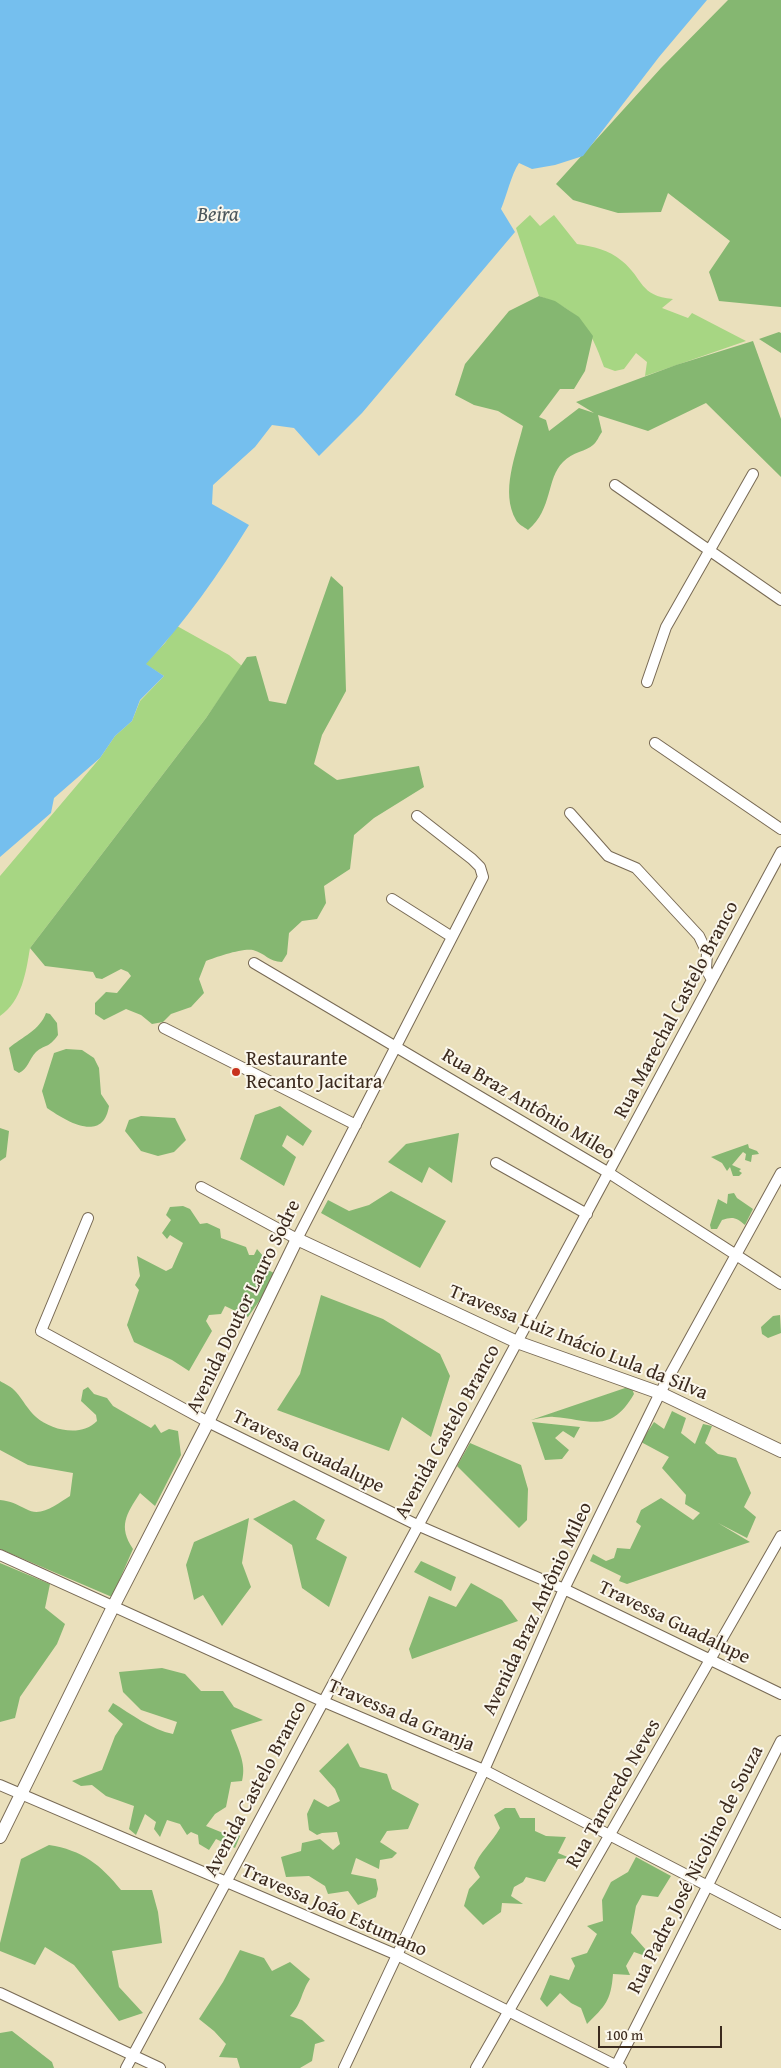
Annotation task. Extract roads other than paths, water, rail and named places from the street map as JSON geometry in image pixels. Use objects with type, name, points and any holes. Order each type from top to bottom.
[{"type":"street","points":[[647,682],[666,627],[753,474]]},
{"type":"street","points":[[615,486],[781,600]]},
{"type":"street","points":[[655,743],[781,828]]},
{"type":"street","points":[[570,813],[608,856],[636,868],[699,936],[707,953],[706,969],[712,980]]},
{"type":"street","name":"Avenida Doutor Lauro Sodre","points":[[0,1837],[114,1605],[208,1422],[297,1238],[483,877],[483,872],[472,859],[416,816]]},
{"type":"street","name":"Rua Marechal Castelo Branco","points":[[517,1342],[781,852]]},
{"type":"street","points":[[392,898],[452,937]]},
{"type":"street","name":"Rua Braz Antônio Mileo","points":[[254,963],[609,1173],[736,1257],[781,1284]]},
{"type":"street","points":[[164,1028],[356,1125]]},
{"type":"street","points":[[496,1163],[587,1214]]},
{"type":"street","name":"Avenida Braz Antônio Mileo","points":[[344,2068],[484,1770],[564,1589],[660,1393],[781,1173]]},
{"type":"street","name":"Travessa Luiz Inácio Lula da Silva","points":[[201,1187],[297,1238],[517,1342],[660,1393],[781,1451]]},
{"type":"street","name":"Travessa Guadalupe","points":[[88,1218],[41,1331],[208,1422],[416,1525],[564,1589],[781,1694]]},
{"type":"street","name":"Avenida Castelo Branco","points":[[126,2068],[416,1525],[517,1342]]},
{"type":"street","name":"Rua Tancredo Neves","points":[[476,2068],[781,1536]]},
{"type":"street","name":"Travessa da Granja","points":[[0,1555],[114,1605],[322,1702],[484,1770],[611,1834],[781,1924]]},
{"type":"street","name":"Rua Padre José Nicolino de Souza","points":[[618,2067],[781,1741]]},
{"type":"street","name":"Travessa João Estumano","points":[[0,1785],[398,1955],[618,2067]]},
{"type":"street","points":[[0,1993],[160,2068]]},
{"type":"water","name":"Beira","points":[[0,0],[707,0],[659,57],[583,156],[555,165],[532,169],[519,163],[501,209],[515,232],[362,413],[319,456],[294,428],[272,425],[255,447],[213,485],[212,504],[249,525],[201,597],[146,664],[164,676],[140,700],[132,721],[115,736],[100,758],[54,798],[51,813],[0,857]]},
{"type":"place","name":"Restaurante Recanto Jacitara","points":[[236,1072]]}]
